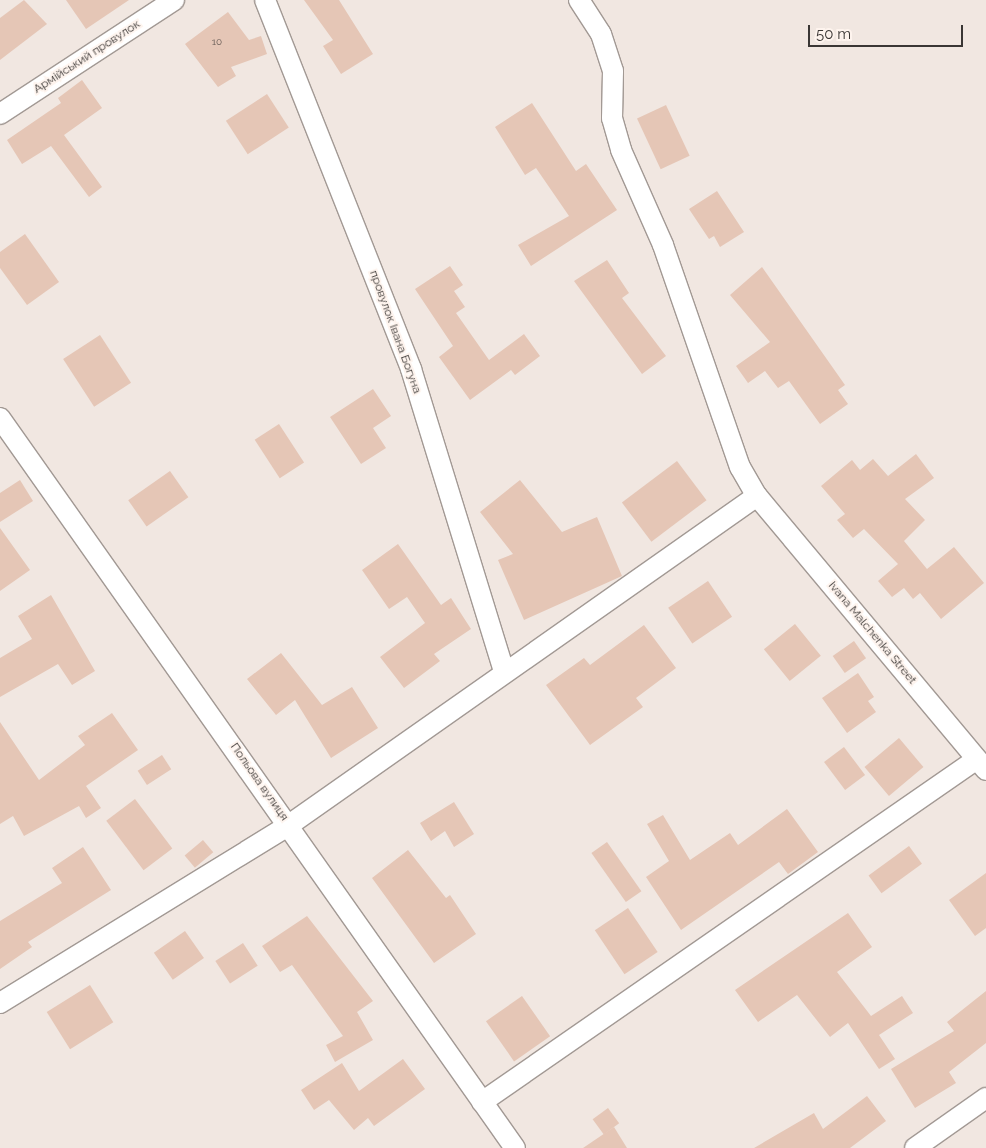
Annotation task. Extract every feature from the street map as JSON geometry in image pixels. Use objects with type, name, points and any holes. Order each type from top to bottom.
[{"type":"street","name":"Армійський провулок","points":[[0,114],[174,0]]},
{"type":"street","name":"провулок Івана Богуна","points":[[265,0],[411,369],[504,671]]},
{"type":"street","name":"Ivana Malchenka Street","points":[[579,0],[601,34],[613,71],[612,118],[621,150],[663,245],[740,467],[757,496],[981,765]]},
{"type":"street","name":"Польова вулиця","points":[[0,418],[516,1148]]},
{"type":"street","points":[[0,1003],[289,825],[504,671],[757,496]]},
{"type":"street","points":[[482,1102],[981,765]]},
{"type":"street","points":[[914,1148],[986,1098]]},
{"type":"building","points":[[24,0],[47,24],[0,60],[0,18]]},
{"type":"building","points":[[66,0],[129,0],[86,29]]},
{"type":"building","points":[[304,0],[339,0],[373,54],[341,74],[323,46],[333,40]]},
{"type":"building","points":[[228,12],[249,40],[261,36],[267,54],[231,67],[236,76],[218,87],[185,44]]},
{"type":"building","points":[[82,80],[102,108],[64,135],[102,187],[89,197],[51,146],[22,164],[7,140],[61,103],[58,98]]},
{"type":"building","points":[[267,94],[289,128],[248,154],[226,121]]},
{"type":"building","points":[[532,103],[576,171],[586,164],[617,210],[531,266],[518,245],[569,216],[536,168],[525,175],[495,127]]},
{"type":"building","points":[[666,105],[690,156],[661,169],[637,119]]},
{"type":"building","points":[[717,191],[744,232],[720,247],[714,236],[709,239],[689,209]]},
{"type":"building","points":[[25,234],[59,282],[27,305],[0,268],[0,252]]},
{"type":"building","points":[[607,260],[629,293],[622,298],[666,356],[642,374],[574,281]]},
{"type":"building","points":[[450,266],[463,285],[454,291],[465,307],[456,313],[489,360],[524,334],[540,356],[515,375],[511,370],[470,400],[439,357],[453,346],[415,289]]},
{"type":"building","points":[[762,267],[845,385],[838,390],[848,404],[820,424],[789,381],[778,388],[765,371],[748,383],[736,366],[770,342],[730,295]]},
{"type":"building","points":[[100,335],[131,383],[94,407],[63,359]]},
{"type":"building","points":[[373,389],[391,416],[373,428],[386,448],[361,464],[330,417]]},
{"type":"building","points":[[279,424],[304,463],[280,478],[255,440]]},
{"type":"building","points":[[916,454],[934,478],[905,499],[925,520],[904,541],[927,569],[954,547],[984,583],[941,619],[920,593],[913,599],[904,588],[892,597],[878,581],[898,564],[864,529],[853,538],[837,520],[845,514],[821,486],[852,460],[860,470],[873,459],[888,476]]},
{"type":"building","points":[[677,461],[706,500],[651,542],[622,503]]},
{"type":"building","points":[[170,471],[188,497],[147,526],[128,500]]},
{"type":"building","points":[[20,480],[33,501],[0,522],[0,493]]},
{"type":"building","points":[[520,480],[562,532],[597,517],[622,576],[524,620],[498,560],[513,554],[480,512]]},
{"type":"building","points":[[0,528],[30,570],[0,591]]},
{"type":"building","points":[[398,544],[441,605],[451,598],[471,629],[434,654],[440,661],[404,688],[380,657],[425,623],[407,597],[389,609],[362,570]]},
{"type":"building","points":[[708,581],[732,617],[692,643],[668,608]]},
{"type":"building","points":[[51,595],[95,671],[72,685],[58,664],[0,697],[0,658],[32,639],[18,616]]},
{"type":"building","points":[[795,624],[821,656],[790,681],[764,649]]},
{"type":"building","points":[[644,625],[676,668],[636,698],[643,707],[590,745],[546,685],[584,658],[590,665]]},
{"type":"building","points":[[854,641],[866,658],[845,673],[833,656]]},
{"type":"building","points":[[281,653],[322,705],[352,687],[378,728],[331,758],[295,700],[276,715],[247,679]]},
{"type":"building","points":[[858,673],[874,697],[868,701],[876,712],[847,733],[822,698]]},
{"type":"building","points":[[112,713],[138,750],[86,786],[101,808],[86,818],[79,806],[24,836],[13,816],[0,824],[0,722],[39,780],[85,745],[78,736]]},
{"type":"building","points":[[899,738],[923,767],[889,796],[865,767]]},
{"type":"building","points":[[844,747],[865,775],[845,790],[824,762]]},
{"type":"building","points":[[162,755],[171,769],[147,785],[138,771]]},
{"type":"building","points":[[135,799],[172,849],[144,870],[106,821]]},
{"type":"building","points":[[454,802],[474,834],[454,847],[445,831],[431,841],[420,823]]},
{"type":"building","points":[[787,809],[818,852],[788,874],[779,862],[681,930],[646,877],[669,861],[647,824],[663,815],[690,860],[730,833],[738,845]]},
{"type":"building","points":[[203,840],[213,852],[195,868],[185,855]]},
{"type":"building","points":[[607,842],[641,891],[626,902],[591,853]]},
{"type":"building","points":[[909,846],[922,864],[881,893],[869,875]]},
{"type":"building","points":[[83,847],[111,890],[28,942],[32,947],[0,969],[0,921],[62,883],[52,868]]},
{"type":"building","points":[[408,850],[446,898],[450,895],[476,934],[434,963],[372,878]]},
{"type":"building","points":[[986,873],[986,928],[975,936],[949,900]]},
{"type":"building","points":[[628,908],[658,952],[624,974],[595,930]]},
{"type":"building","points":[[848,913],[872,947],[837,972],[871,1016],[902,996],[913,1013],[879,1035],[895,1059],[879,1069],[848,1023],[830,1037],[797,995],[758,1022],[735,990]]},
{"type":"building","points":[[307,916],[373,1001],[357,1012],[373,1040],[335,1062],[326,1045],[343,1036],[292,965],[280,972],[262,946]]},
{"type":"building","points":[[185,931],[204,958],[173,980],[154,953]]},
{"type":"building","points":[[243,943],[258,966],[230,984],[215,961]]},
{"type":"building","points":[[90,985],[113,1022],[70,1049],[47,1012]]},
{"type":"building","points":[[986,991],[986,1043],[949,1072],[956,1083],[915,1108],[891,1069],[954,1031],[947,1022]]},
{"type":"building","points":[[522,996],[550,1036],[514,1061],[486,1021]]},
{"type":"building","points":[[403,1059],[425,1089],[374,1126],[368,1118],[354,1130],[329,1100],[314,1110],[301,1090],[342,1063],[359,1091]]},
{"type":"building","points":[[867,1096],[886,1121],[850,1148],[754,1148],[814,1113],[823,1129]]},
{"type":"building","points":[[608,1108],[619,1123],[604,1135],[593,1119]]},
{"type":"building","points":[[614,1127],[627,1148],[583,1148]]}]
